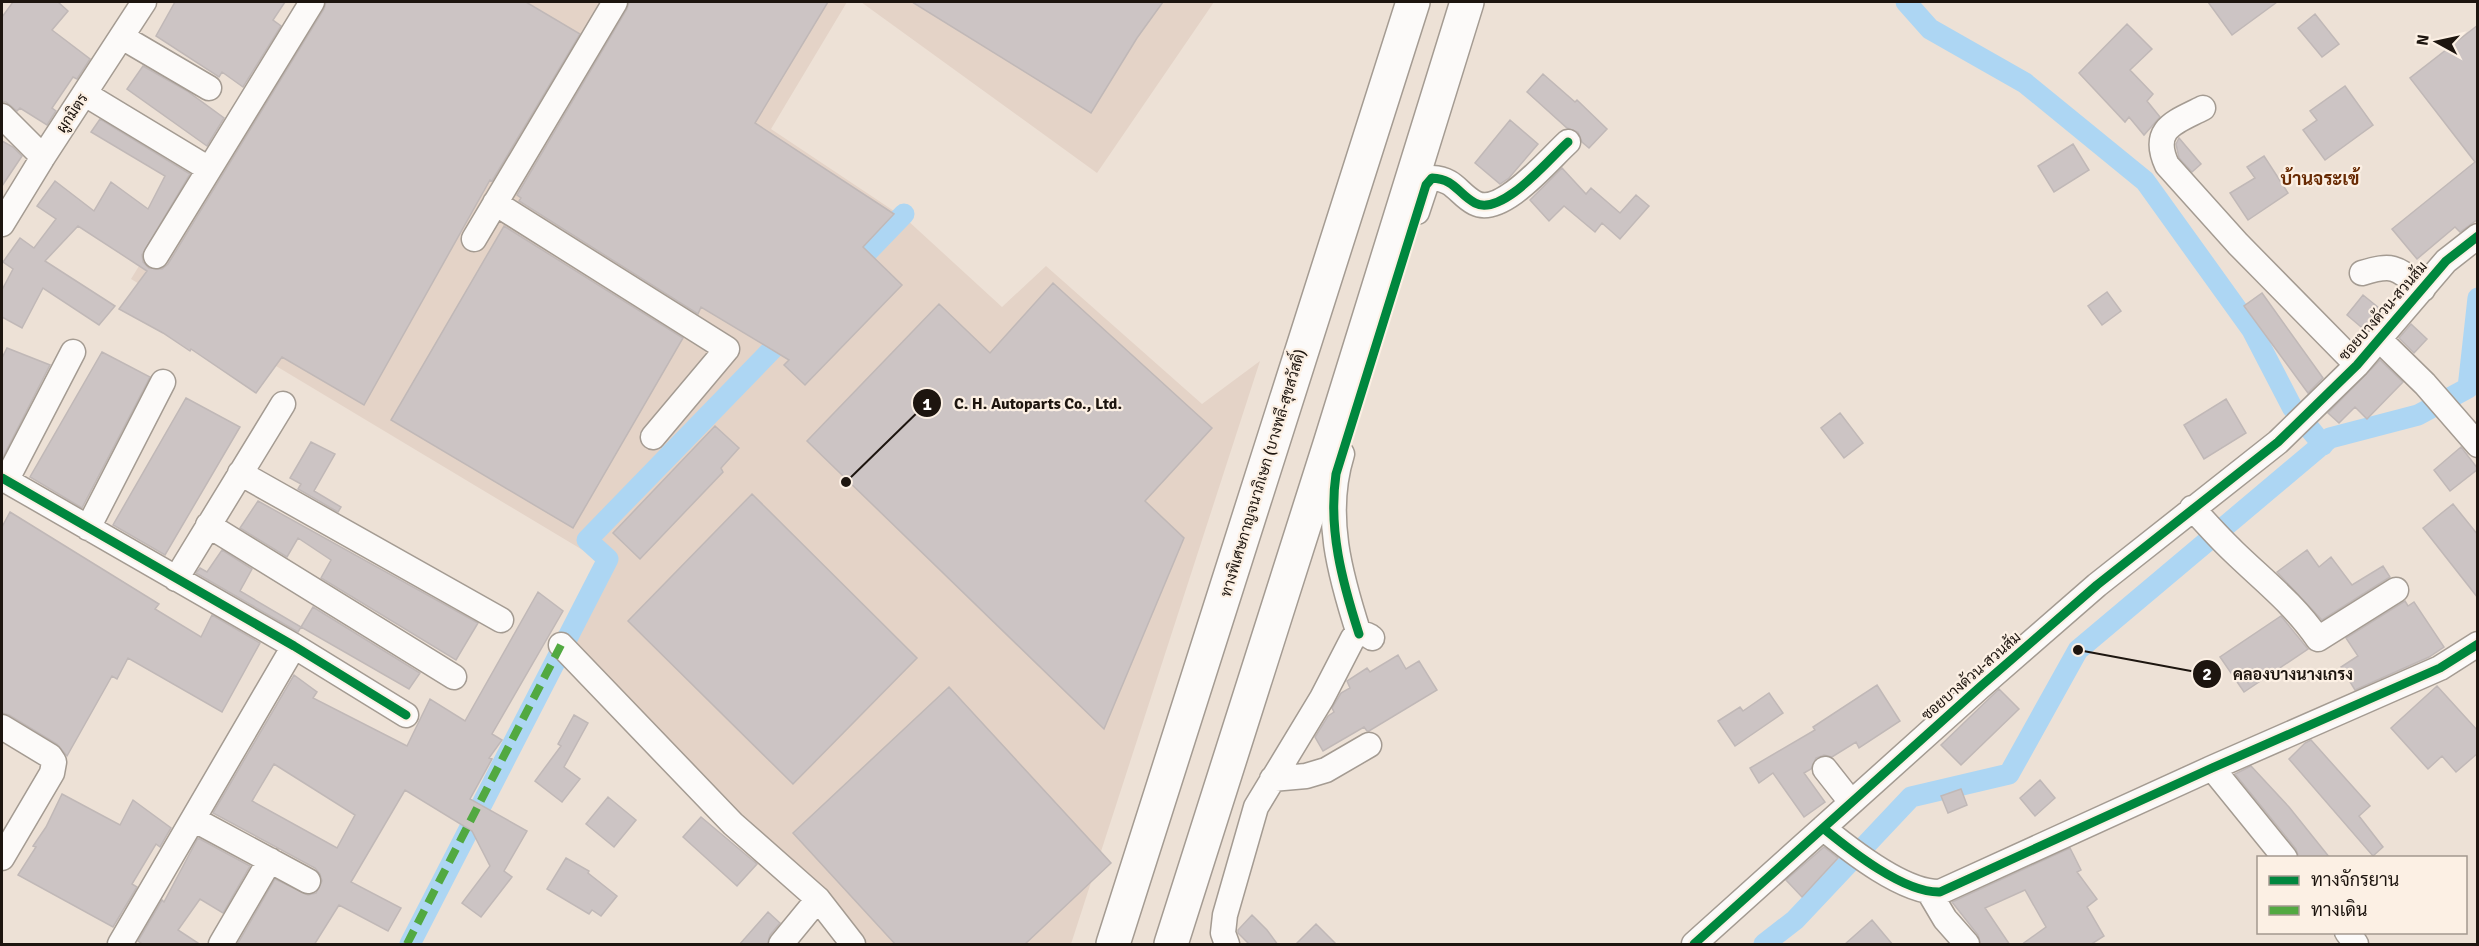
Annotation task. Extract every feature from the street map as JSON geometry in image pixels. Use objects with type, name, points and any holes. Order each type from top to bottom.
[{"type":"highway","name":"ทางพิเศษกาญจนาภิเษก (บางพลี-สุขสวัสดิ์)","points":[[1113,945],[1413,2]]},
{"type":"highway","points":[[1171,945],[1467,2]]},
{"type":"street","name":"ผูกมิตร","points":[[2,224],[144,2]]},
{"type":"street","points":[[156,256],[312,2]]},
{"type":"street","points":[[474,238],[606,4]]},
{"type":"street","points":[[122,37],[209,88]]},
{"type":"street","points":[[85,94],[209,169]]},
{"type":"street","points":[[2204,108],[2175,122],[2165,130],[2161,142],[2162,153],[2168,165],[2238,244],[2357,364]]},
{"type":"street","points":[[2,116],[43,157]]},
{"type":"street","points":[[1227,945],[1222,933],[1225,915],[1256,807],[1323,698],[1349,645],[1366,637],[1337,553],[1333,525],[1333,495],[1336,474],[1426,184],[1432,178],[1445,179],[1476,203],[1490,206],[1506,200],[1568,142]]},
{"type":"street","points":[[495,202],[727,349],[653,437]]},
{"type":"street","name":"ซอยบางด้วน-สวนส้ม","points":[[1694,945],[1827,831],[1851,802],[2097,585],[2198,515],[2314,408],[2380,340],[2446,261],[2477,238]]},
{"type":"street","points":[[2362,273],[2385,267],[2399,270],[2423,289]]},
{"type":"street","points":[[2380,340],[2425,384],[2478,445]]},
{"type":"street","points":[[73,352],[4,480],[294,646],[406,715]]},
{"type":"street","points":[[88,528],[163,382]]},
{"type":"street","points":[[176,579],[283,404]]},
{"type":"street","points":[[240,473],[501,620]]},
{"type":"street","points":[[2198,515],[2234,553],[2267,581],[2303,617],[2318,639],[2396,590]]},
{"type":"street","points":[[208,525],[454,677]]},
{"type":"street","points":[[561,645],[733,824],[818,899],[853,945]]},
{"type":"street","points":[[120,945],[294,646]]},
{"type":"street","points":[[1827,831],[1891,876],[1929,892],[1940,892],[2212,768],[2440,668],[2471,648]]},
{"type":"street","points":[[2,727],[50,756],[54,762],[52,773],[2,858]]},
{"type":"street","points":[[1272,779],[1306,776],[1326,770],[1369,745]]},
{"type":"street","points":[[2212,768],[2283,856]]},
{"type":"street","points":[[1825,769],[1851,802]]},
{"type":"street","points":[[193,819],[308,881]]},
{"type":"street","points":[[221,945],[270,860]]},
{"type":"street","points":[[1929,892],[1945,919],[1967,945]]},
{"type":"street","points":[[781,945],[818,899]]},
{"type":"shaded area","points":[[302,2],[847,2],[771,129],[906,219],[1002,307],[1046,266],[1202,404],[1260,361],[1071,944],[847,944],[569,634],[601,561],[131,279]]},
{"type":"shaded area","points":[[861,2],[1214,2],[1097,173]]},
{"type":"building","points":[[13,2],[58,2],[68,11],[52,30],[90,59],[77,79],[73,77],[52,108],[56,111],[47,125],[20,108],[17,111],[6,102],[2,102],[2,17]]},
{"type":"building","points":[[175,2],[285,2],[273,20],[281,26],[243,87],[222,72],[219,77],[156,36]]},
{"type":"building","points":[[326,2],[526,2],[580,34],[492,181],[490,180],[364,405],[282,357],[256,393],[191,349],[190,351],[119,309],[147,271],[78,226],[45,261],[115,306],[99,325],[43,288],[22,328],[2,317],[2,290],[13,269],[3,262],[20,238],[34,248],[56,219],[37,206],[55,181],[94,211],[111,182],[148,209],[165,176],[91,132],[100,119],[190,174],[142,255],[143,262],[149,268],[162,269],[168,264],[324,9]]},
{"type":"building","points":[[629,2],[828,2],[755,123],[894,214],[863,247],[902,285],[805,385],[784,365],[789,360],[701,307],[698,314],[519,201],[521,198],[517,195]]},
{"type":"building","points":[[912,2],[1163,2],[1137,38],[1091,113]]},
{"type":"building","points":[[2208,2],[2277,2],[2232,35]]},
{"type":"building","points":[[2315,14],[2339,44],[2322,57],[2298,28]]},
{"type":"building","points":[[2127,24],[2152,49],[2130,70],[2153,94],[2147,101],[2160,117],[2144,135],[2129,117],[2125,122],[2079,73]]},
{"type":"building","points":[[2478,25],[2478,219],[2460,232],[2455,227],[2417,259],[2392,229],[2475,162],[2410,78]]},
{"type":"building","points":[[143,66],[187,91],[224,118],[207,146],[127,89]]},
{"type":"building","points":[[1543,74],[1575,102],[1577,100],[1607,129],[1589,148],[1582,142],[1578,132],[1567,128],[1527,92]]},
{"type":"building","points":[[2345,86],[2373,125],[2325,160],[2303,130],[2317,120],[2310,111]]},
{"type":"building","points":[[1510,120],[1538,144],[1509,178],[1500,184],[1475,163]]},
{"type":"building","points":[[2179,138],[2201,164],[2192,172],[2179,158],[2176,144]]},
{"type":"building","points":[[2,141],[22,156],[2,186]]},
{"type":"building","points":[[2073,144],[2089,170],[2054,192],[2038,166]]},
{"type":"building","points":[[2264,156],[2288,193],[2248,220],[2230,193],[2255,178],[2247,167]]},
{"type":"building","points":[[1562,168],[1586,194],[1591,188],[1620,213],[1636,195],[1649,206],[1620,239],[1602,223],[1595,232],[1564,206],[1549,221],[1530,200]]},
{"type":"building","points":[[504,226],[683,338],[573,528],[391,420]]},
{"type":"building","points":[[1053,283],[1212,428],[1145,501],[1184,538],[1104,729],[807,441],[939,304],[990,353]]},
{"type":"building","points":[[2107,292],[2121,311],[2102,325],[2088,306]]},
{"type":"building","points":[[2262,293],[2323,378],[2308,393],[2244,306]]},
{"type":"building","points":[[2363,295],[2384,312],[2367,332],[2347,315]]},
{"type":"building","points":[[2411,324],[2427,339],[2414,353],[2399,338]]},
{"type":"building","points":[[7,348],[50,365],[2,459],[2,358]]},
{"type":"building","points":[[102,352],[150,377],[82,508],[30,477]]},
{"type":"building","points":[[2380,360],[2403,382],[2367,419],[2355,407],[2339,423],[2328,413]]},
{"type":"building","points":[[186,398],[240,427],[165,555],[113,525]]},
{"type":"building","points":[[2226,399],[2246,433],[2204,459],[2184,425]]},
{"type":"building","points":[[1840,413],[1863,443],[1844,458],[1821,428]]},
{"type":"building","points":[[715,426],[739,448],[721,468],[723,472],[640,559],[613,533]]},
{"type":"building","points":[[311,442],[335,454],[314,491],[341,507],[338,512],[298,489],[301,484],[290,478]]},
{"type":"building","points":[[2461,447],[2478,469],[2450,491],[2434,470]]},
{"type":"building","points":[[752,494],[917,658],[793,784],[628,621]]},
{"type":"building","points":[[258,501],[478,623],[456,660],[321,578],[331,560],[298,538],[287,557],[240,528]]},
{"type":"building","points":[[2453,504],[2478,535],[2478,598],[2423,528]]},
{"type":"building","points":[[10,512],[159,604],[155,609],[201,637],[212,615],[260,643],[222,712],[128,658],[117,679],[112,676],[67,756],[57,744],[2,713],[2,527]]},
{"type":"building","points":[[222,550],[252,569],[240,591],[301,627],[298,632],[196,573],[200,568],[207,572]]},
{"type":"building","points":[[2307,550],[2319,567],[2331,557],[2352,585],[2383,566],[2390,577],[2322,620],[2277,572]]},
{"type":"building","points":[[538,592],[563,611],[492,734],[502,740],[489,758],[492,759],[470,799],[527,831],[504,871],[512,877],[481,917],[462,903],[490,866],[472,831],[405,790],[351,882],[401,908],[388,931],[339,905],[314,945],[237,945],[275,879],[308,895],[316,893],[322,881],[315,868],[213,813],[294,675],[317,692],[313,698],[407,746],[430,699],[465,721]],"holes":[[[274,764],[355,815],[337,848],[252,801]]]},
{"type":"building","points":[[2405,601],[2408,606],[2414,602],[2444,647],[2429,657],[2355,690],[2341,667],[2358,656],[2346,638]]},
{"type":"building","points":[[313,607],[420,673],[409,689],[301,627]]},
{"type":"building","points":[[2281,616],[2308,649],[2244,692],[2220,657]]},
{"type":"building","points":[[1398,655],[1406,669],[1419,661],[1437,690],[1369,731],[1364,727],[1323,751],[1315,737],[1328,716],[1334,712],[1332,708],[1341,693],[1350,688],[1347,681],[1367,668],[1370,672]]},
{"type":"building","points":[[1877,685],[1900,721],[1859,748],[1856,742],[1832,757],[1824,755],[1816,758],[1811,769],[1804,773],[1825,802],[1804,817],[1773,773],[1759,783],[1750,768],[1815,730],[1813,727]]},
{"type":"building","points":[[2437,686],[2478,731],[2478,753],[2456,772],[2442,756],[2428,769],[2391,728]]},
{"type":"building","points":[[949,687],[1111,863],[1024,945],[896,945],[793,833]]},
{"type":"building","points":[[1999,689],[2019,709],[1961,765],[1941,745]]},
{"type":"building","points":[[1769,693],[1783,713],[1735,746],[1718,721],[1740,707],[1743,711]]},
{"type":"building","points":[[574,715],[588,723],[564,767],[580,779],[562,802],[535,781],[561,746],[558,744]]},
{"type":"building","points":[[2311,740],[2370,806],[2359,816],[2383,847],[2373,856],[2289,759]]},
{"type":"building","points":[[2251,766],[2289,807],[2328,856],[2298,856],[2296,849],[2235,774]]},
{"type":"building","points":[[2040,780],[2055,798],[2035,816],[2020,798]]},
{"type":"building","points":[[1961,789],[1967,805],[1948,813],[1941,796]]},
{"type":"building","points":[[62,794],[120,825],[133,800],[171,828],[160,847],[156,844],[132,884],[137,887],[113,927],[18,875],[36,847],[33,846],[46,827]]},
{"type":"building","points":[[608,797],[636,820],[614,847],[586,824]]},
{"type":"building","points":[[701,817],[757,864],[737,886],[683,837]]},
{"type":"building","points":[[198,838],[250,866],[223,913],[200,899],[178,930],[201,945],[144,945],[138,941],[162,900],[164,902]]},
{"type":"building","points":[[1824,847],[1838,858],[1802,897],[1786,880]]},
{"type":"building","points":[[2070,848],[2081,870],[2077,872],[2097,899],[2087,907],[2104,936],[2090,945],[2021,945],[2046,927],[2025,890],[1985,908],[2010,945],[1981,945],[1978,935],[1952,902]]},
{"type":"building","points":[[566,858],[589,871],[588,873],[617,896],[601,916],[592,910],[589,914],[547,889]]},
{"type":"building","points":[[768,912],[780,923],[770,935],[767,945],[739,945]]},
{"type":"building","points":[[1252,915],[1278,945],[1250,945],[1238,933],[1238,930]]},
{"type":"building","points":[[1872,920],[1893,945],[1844,945]]},
{"type":"building","points":[[1316,924],[1337,945],[1295,945]]},
{"type":"waterway","points":[[1906,2],[1930,29],[2025,83],[2145,181],[2252,330],[2292,407],[2323,445]]},
{"type":"waterway","points":[[848,272],[904,214]]},
{"type":"waterway","points":[[1764,944],[1795,920],[1911,797],[2009,774],[2078,650],[2330,438],[2418,415],[2468,388],[2478,298]]},
{"type":"waterway","points":[[410,944],[608,559],[587,540],[792,329]]},
{"type":"marked path","points":[[407,944],[561,645]]},
{"type":"cycle path","points":[[1359,634],[1342,575],[1335,535],[1336,474],[1426,185],[1432,178],[1440,179],[1451,184],[1475,203],[1486,205],[1498,202],[1524,184],[1568,142]]},
{"type":"cycle path","points":[[1694,944],[2097,585],[2278,442],[2357,365],[2446,261],[2478,236]]},
{"type":"cycle path","points":[[2,478],[294,646],[406,715]]},
{"type":"cycle path","points":[[1823,828],[1878,869],[1910,886],[1940,892],[2212,768],[2440,668],[2478,644]]},
{"type":"place","name":"C. H. Autoparts Co., Ltd.","points":[[846,482]]},
{"type":"place","name":"คลองบางนางเกรง","points":[[2078,650]]},
{"type":"district","name":"บ้านจระเข้","points":[[2320,179]]}]
